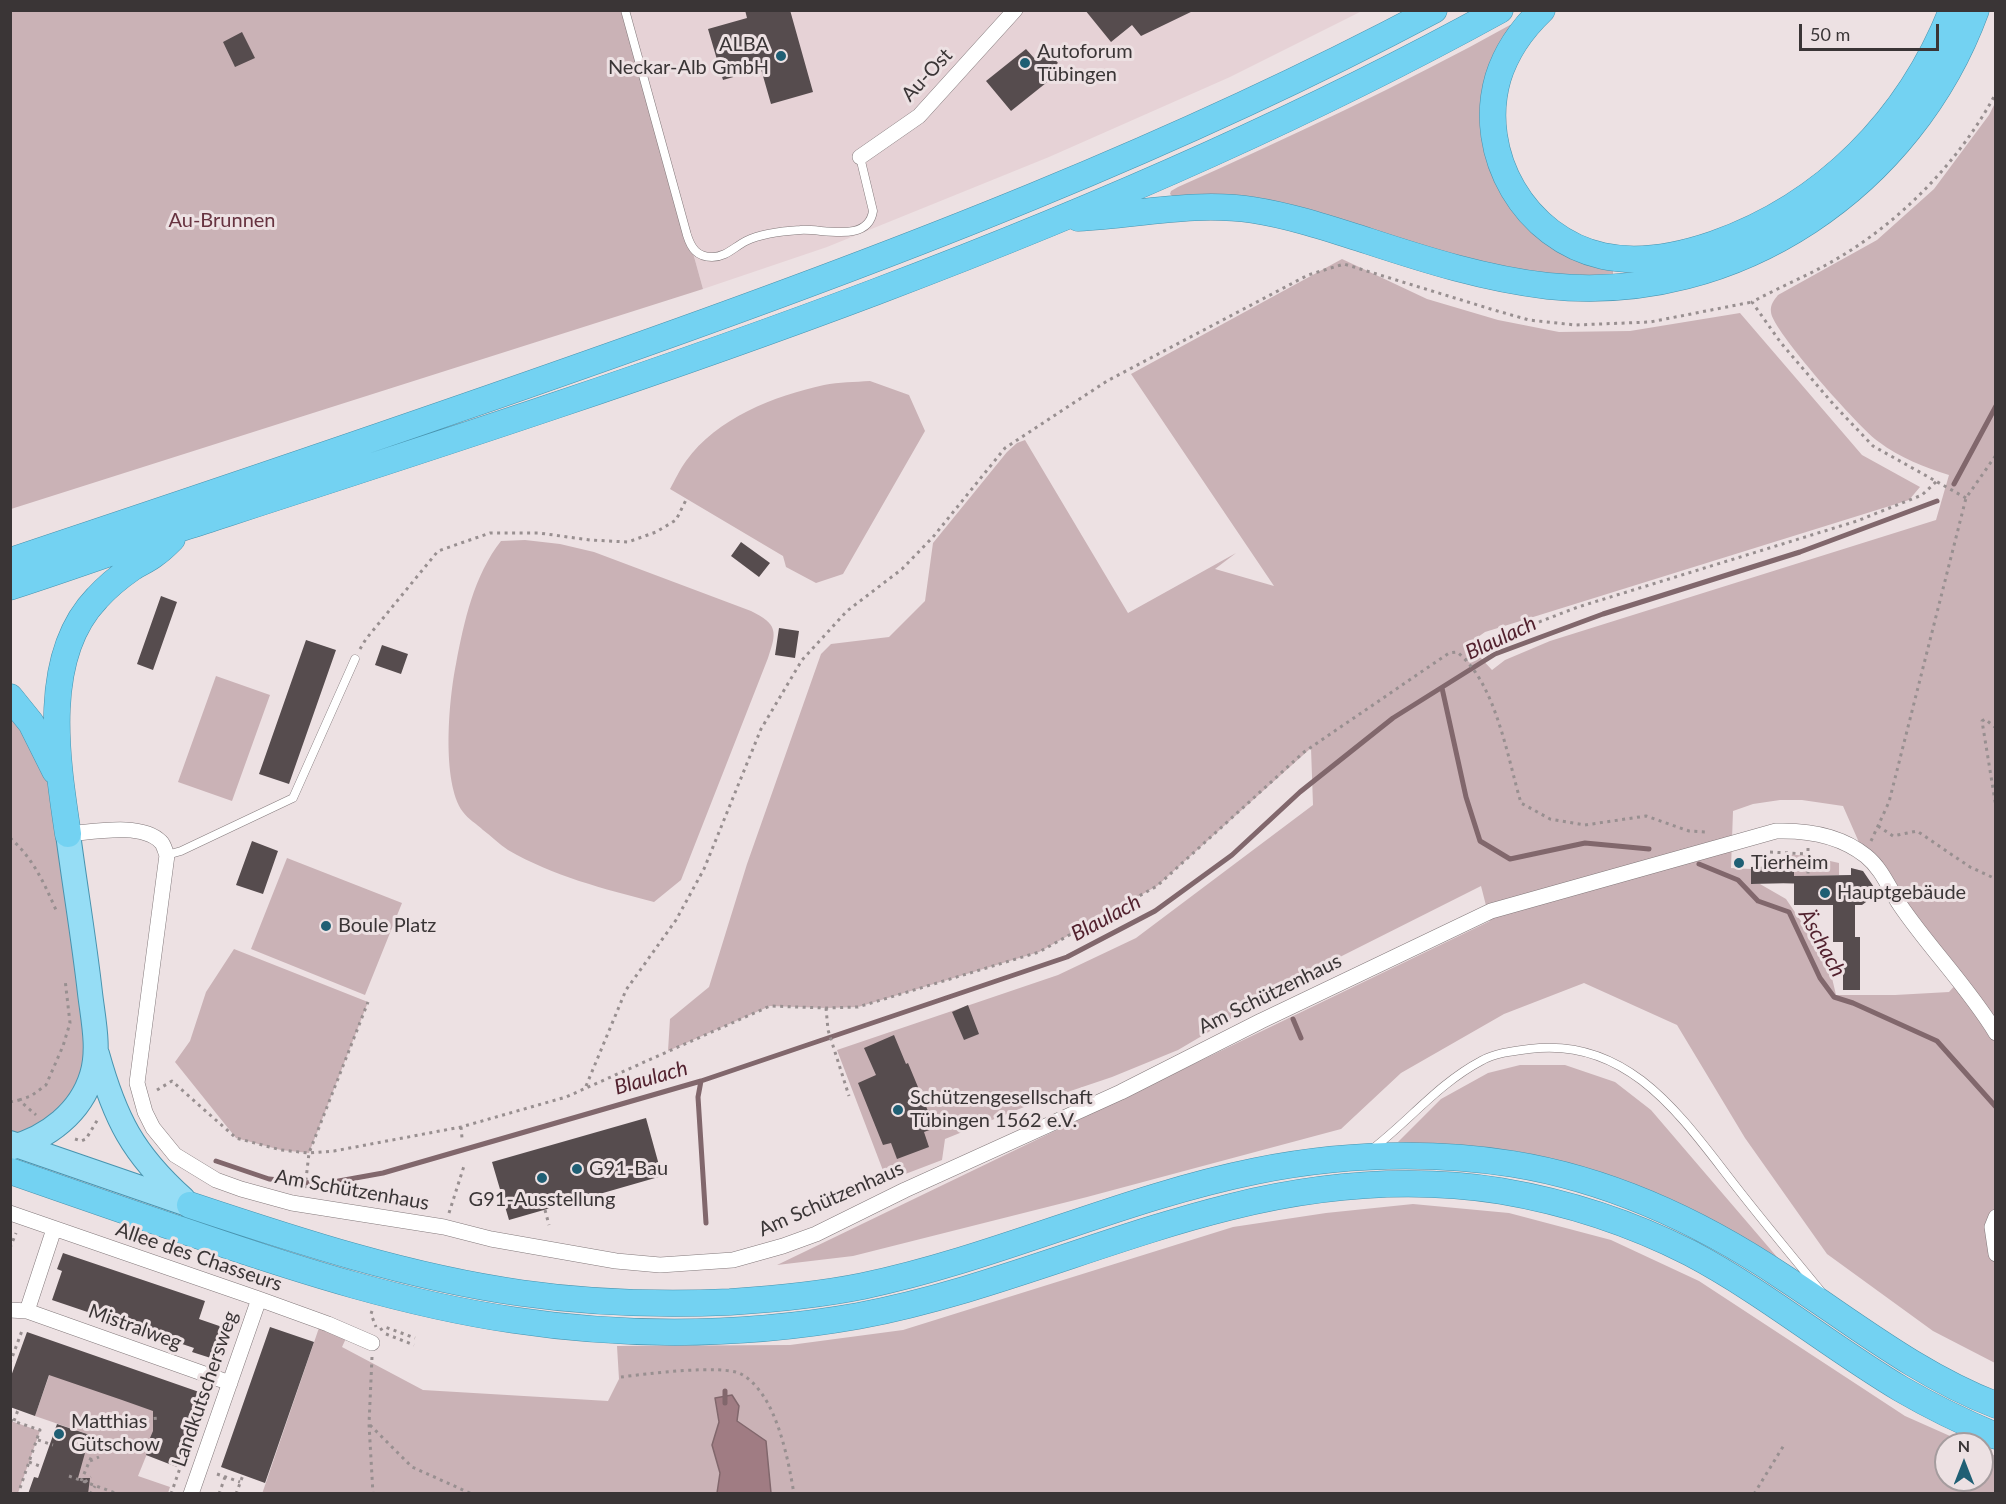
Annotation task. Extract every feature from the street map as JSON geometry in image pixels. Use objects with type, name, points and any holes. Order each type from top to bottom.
[{"type":"highway","points":[[10,561],[369,440],[843,272],[1168,139],[1337,60],[1434,10]]},
{"type":"highway","points":[[10,587],[642,377],[844,303],[1060,219],[1175,169],[1344,91],[1500,10]]},
{"type":"highway","points":[[1542,10],[1531,20],[1512,47],[1498,79],[1493,115],[1496,149],[1503,168],[1528,212],[1560,238],[1576,248],[1602,256],[1641,260],[1672,256],[1737,235],[1783,212],[1835,176],[1863,150],[1900,107],[1928,64],[1953,10]]},
{"type":"highway","points":[[1060,219],[1121,215],[1182,207],[1252,210],[1286,217],[1441,264],[1548,286],[1612,287],[1686,275],[1745,256],[1792,233],[1862,182],[1903,139],[1934,97],[1960,50],[1976,10]]},
{"type":"highway","points":[[68,834],[59,780],[58,693],[64,656],[72,635],[96,599],[132,568],[155,555],[183,528]]},
{"type":"highway","points":[[10,697],[31,723],[59,780]]},
{"type":"highway","points":[[189,1205],[341,1253],[472,1284],[521,1293],[616,1302],[713,1302],[810,1295],[905,1277],[949,1265],[1129,1206],[1222,1179],[1286,1166],[1362,1157],[1465,1158],[1562,1174],[1609,1188],[1697,1225],[1755,1259],[1900,1355],[1943,1380],[1995,1405]]},
{"type":"highway","points":[[10,1171],[290,1266],[376,1292],[512,1320],[612,1330],[662,1332],[762,1328],[862,1315],[963,1290],[1200,1215],[1263,1199],[1298,1193],[1396,1184],[1443,1185],[1497,1191],[1548,1200],[1597,1214],[1689,1253],[1759,1294],[1903,1390],[1946,1414],[1995,1436]]},
{"type":"main road","points":[[68,834],[86,958],[96,1052],[106,1088],[132,1143],[146,1163],[189,1205]]},
{"type":"main road","points":[[13,1146],[54,1127],[76,1107],[92,1074],[96,1052]]},
{"type":"main road","points":[[13,1146],[189,1205]]},
{"type":"street","name":"Au-Ost","points":[[860,157],[919,116],[1015,10]]},
{"type":"street","points":[[68,834],[109,830],[135,831],[152,835],[163,843],[167,855]]},
{"type":"street","name":"Am Schützenhaus","points":[[167,855],[136,1083],[153,1128],[175,1155],[216,1180],[265,1196],[444,1227],[491,1239],[616,1261],[660,1265],[733,1260],[783,1246],[826,1229],[905,1190],[1120,1092],[1491,911],[1776,831],[1813,832],[1836,839],[1877,866],[1900,904],[1982,1010],[1995,1033]]},
{"type":"street","name":"Allee des Chasseurs","points":[[10,1213],[259,1299],[339,1328],[372,1343]]},
{"type":"street","points":[[1995,1217],[1992,1227],[1995,1254]]},
{"type":"street","points":[[27,1311],[54,1229]]},
{"type":"street","name":"Landkutschersweg","points":[[191,1494],[259,1299]]},
{"type":"street","name":"Mistralweg","points":[[10,1310],[27,1311],[230,1383]]},
{"type":"lane","points":[[625,10],[687,235],[690,244],[702,256],[724,256],[747,241],[782,232],[811,229],[838,232],[863,228],[872,219],[873,211],[860,157]]},
{"type":"lane","points":[[167,855],[181,851],[292,798],[355,659]]},
{"type":"lane","points":[[1362,1157],[1459,1074],[1482,1060],[1511,1051],[1543,1047],[1569,1048],[1598,1055],[1625,1069],[1650,1086],[1674,1109],[1788,1253],[1845,1318]]},
{"type":"path","points":[[1966,498],[1873,446],[1834,405],[1781,342],[1752,302],[1826,265],[1898,215],[1931,185],[1956,153],[1995,93]]},
{"type":"path","points":[[586,1088],[626,990],[676,920],[704,869],[761,729],[802,660],[847,611],[902,569],[933,537],[1005,448],[1107,381],[1308,275],[1344,264]]},
{"type":"path","points":[[1865,856],[1889,802],[1966,498],[1995,455]]},
{"type":"path","points":[[1467,660],[1487,642],[1578,607],[1857,521],[1922,495],[1937,481]]},
{"type":"path","points":[[355,659],[366,639],[438,551],[490,533],[539,533],[590,540],[628,542],[656,532],[676,520],[687,498]]},
{"type":"path","points":[[141,1100],[172,1081],[236,1138],[281,1150],[309,1153],[334,1151],[461,1127],[566,1097],[770,1006],[826,1008],[858,1006],[1039,952],[1157,886],[1304,752],[1449,653],[1457,652],[1479,675],[1493,707],[1521,803],[1550,819],[1586,825],[1646,816],[1689,831],[1712,833]]},
{"type":"path","points":[[1995,728],[1985,719],[1982,721],[1995,807]]},
{"type":"path","points":[[1878,826],[1893,836],[1917,831],[1970,867],[1995,879]]},
{"type":"path","points":[[10,838],[21,848],[41,876],[59,917]]},
{"type":"path","points":[[1770,852],[1808,855],[1808,876]]},
{"type":"path","points":[[19,1100],[31,1096],[46,1085],[63,1046],[70,1023],[64,972]]},
{"type":"path","points":[[305,1188],[309,1153],[368,1002]]},
{"type":"path","points":[[826,1008],[828,1030],[849,1096]]},
{"type":"path","points":[[461,1127],[462,1138]]},
{"type":"path","points":[[448,1216],[464,1166]]},
{"type":"path","points":[[545,1210],[549,1225]]},
{"type":"path","points":[[371,1314],[378,1331],[414,1345]]},
{"type":"path","points":[[386,1327],[415,1338]]},
{"type":"path","points":[[10,1363],[23,1328]]},
{"type":"path","points":[[372,1343],[369,1424],[373,1494]]},
{"type":"path","points":[[621,1377],[704,1369],[740,1373],[759,1388],[780,1431],[794,1494]]},
{"type":"path","points":[[171,1494],[198,1407],[212,1376]]},
{"type":"path","points":[[18,1410],[12,1421],[40,1430],[18,1494]]},
{"type":"path","points":[[142,1422],[146,1423],[147,1419],[159,1418]]},
{"type":"path","points":[[369,1424],[412,1467],[472,1494]]},
{"type":"path","points":[[37,1439],[53,1445]]},
{"type":"path","points":[[1754,1494],[1784,1445]]},
{"type":"path","points":[[83,1482],[96,1446]]},
{"type":"path","points":[[89,1462],[99,1457]]},
{"type":"path","points":[[29,1462],[42,1467]]},
{"type":"path","points":[[200,1468],[240,1482]]},
{"type":"path","points":[[236,1494],[243,1475]]},
{"type":"path","points":[[69,1476],[118,1494]]},
{"type":"path","points":[[219,1494],[225,1476]]},
{"type":"path","points":[[83,1482],[91,1477]]},
{"type":"path","points":[[90,1494],[94,1486]]},
{"type":"shaded area","points":[[626,11],[1362,11],[1230,77],[1049,157],[827,247],[703,289]]},
{"type":"shaded area","points":[[732,1395],[739,1406],[737,1421],[766,1441],[771,1493],[717,1493],[720,1473],[712,1445],[719,1422],[715,1398]]},
{"type":"green space","name":"Au-Brunnen","points":[[11,11],[626,11],[703,289],[11,509]]},
{"type":"green space","points":[[1510,25],[1512,28],[1507,34],[1501,190],[1613,268],[1613,276],[1525,273],[1170,194],[1178,187],[1304,130]]},
{"type":"green space","points":[[1995,103],[1995,1363],[1933,1331],[1827,1254],[1745,1138],[1677,1025],[1584,983],[1504,1014],[1401,1073],[1341,1129],[1087,1197],[853,1256],[777,1265],[1490,921],[1481,886],[1314,970],[1178,1050],[945,1139],[942,1160],[887,1181],[837,1050],[1058,975],[1136,938],[1313,805],[1311,748],[1157,886],[1039,952],[858,1007],[770,1006],[668,1051],[670,1019],[709,987],[747,864],[821,654],[831,644],[889,637],[925,601],[933,543],[1007,452],[1017,443],[1025,440],[1128,613],[1236,553],[1215,569],[1274,586],[1131,374],[1342,259],[1427,299],[1498,320],[1559,332],[1630,331],[1740,313],[1862,455],[1920,487],[1909,500],[1485,632],[1468,644],[1492,670],[1505,660],[1550,641],[1936,520],[1949,475],[1904,457],[1887,448],[1869,434],[1785,338],[1775,322],[1771,307],[1778,295],[1877,240],[1934,189],[1989,115]],"holes":[[[1802,800],[1843,806],[1865,856],[1959,981],[1949,992],[1836,995],[1828,961],[1786,899],[1760,884],[1752,884],[1751,869],[1731,868],[1733,811],[1753,804]]]},
{"type":"green space","points":[[870,381],[909,395],[925,431],[843,574],[816,583],[786,567],[783,556],[670,489],[684,464],[699,446],[730,421],[748,411],[786,395],[805,390],[830,384]]},
{"type":"green space","points":[[525,540],[560,544],[594,552],[751,611],[766,620],[773,630],[773,642],[768,658],[681,880],[654,902],[579,881],[525,859],[505,848],[470,819],[463,812],[456,798],[449,761],[449,718],[453,679],[471,600],[484,569],[501,541]]},
{"type":"green space","points":[[216,676],[270,695],[232,801],[178,782]]},
{"type":"green space","points":[[10,697],[44,749],[94,1024],[82,1097],[10,1143]]},
{"type":"green space","points":[[1785,854],[1808,856],[1839,863],[1839,875],[1794,876],[1794,867],[1785,866]]},
{"type":"green space","name":"Boule Platz","points":[[287,858],[402,903],[365,995],[251,949]]},
{"type":"green space","points":[[234,949],[368,1002],[309,1153],[281,1150],[236,1138],[175,1062],[190,1041],[206,992]]},
{"type":"green space","points":[[1520,1065],[1565,1065],[1615,1082],[1651,1110],[1783,1264],[1611,1176],[1516,1151],[1398,1142],[1441,1099],[1488,1073]]},
{"type":"green space","points":[[1413,1204],[1509,1213],[1611,1240],[1699,1281],[1905,1416],[1941,1432],[1934,1432],[1934,1492],[1994,1492],[1994,1455],[1996,1456],[1995,1494],[262,1494],[321,1322],[349,1332],[342,1347],[423,1390],[608,1401],[619,1379],[617,1346],[790,1345],[903,1330],[1233,1227],[1326,1213]]},
{"type":"green space","points":[[50,1373],[162,1409],[138,1476],[170,1487],[168,1493],[63,1493],[90,1435],[35,1416]]},
{"type":"green space","points":[[11,1421],[40,1431],[18,1493],[11,1493]]},
{"type":"building","points":[[745,10],[790,10],[813,92],[771,104],[761,69],[723,80],[708,29],[747,18]]},
{"type":"building","points":[[1085,10],[1195,10],[1141,36],[1132,25],[1111,42]]},
{"type":"building","points":[[242,32],[255,58],[235,67],[223,42]]},
{"type":"building","points":[[1026,49],[1034,58],[1046,49],[1058,63],[1046,73],[1051,79],[1011,111],[986,81]]},
{"type":"building","points":[[741,542],[770,563],[759,577],[731,556]]},
{"type":"building","points":[[161,596],[177,602],[153,670],[137,664]]},
{"type":"building","points":[[779,628],[799,631],[795,658],[775,655]]},
{"type":"building","points":[[306,640],[336,650],[289,784],[259,774]]},
{"type":"building","points":[[382,645],[408,654],[401,674],[375,665]]},
{"type":"building","points":[[252,841],[278,851],[263,894],[236,885]]},
{"type":"building","points":[[1794,866],[1794,883],[1751,884],[1751,867]]},
{"type":"building","points":[[1851,868],[1863,871],[1878,893],[1862,905],[1855,905],[1855,937],[1860,937],[1860,990],[1843,990],[1843,942],[1833,942],[1833,905],[1794,905],[1794,876],[1851,875]]},
{"type":"building","points":[[968,1005],[979,1034],[964,1040],[952,1012]]},
{"type":"building","name":"Schützengesellschaft Tübingen 1562 e.V.","points":[[894,1035],[935,1128],[924,1132],[929,1147],[897,1159],[891,1143],[883,1145],[858,1083],[876,1075],[864,1048]]},
{"type":"building","name":"G91-Bau","points":[[646,1118],[662,1176],[509,1220],[492,1162]]},
{"type":"building","points":[[63,1253],[205,1301],[199,1319],[228,1329],[217,1360],[192,1352],[194,1348],[52,1300],[62,1271],[57,1269]]},
{"type":"building","points":[[270,1327],[314,1342],[265,1483],[221,1467]]},
{"type":"building","points":[[27,1332],[202,1393],[177,1467],[146,1455],[152,1438],[150,1438],[153,1431],[153,1411],[49,1375],[35,1416],[10,1407],[10,1379]]},
{"type":"building","points":[[57,1424],[90,1435],[78,1478],[90,1478],[88,1494],[28,1494],[34,1477],[38,1478]]},
{"type":"waterway","name":"Blaulach","points":[[1954,484],[1996,406]]},
{"type":"waterway","name":"Blaulach","points":[[216,1161],[269,1179],[322,1184],[383,1173],[701,1081],[1067,957],[1155,911],[1232,855],[1300,792],[1393,718],[1495,654],[1603,614],[1800,552],[1937,501]]},
{"type":"waterway","name":"Äschach","points":[[1442,688],[1466,797],[1480,841],[1510,859],[1585,843],[1649,849]]},
{"type":"waterway","name":"Äschach","points":[[1699,864],[1738,880],[1758,901],[1789,912],[1820,978],[1834,997],[1853,1003],[1937,1041],[1996,1107]]},
{"type":"waterway","points":[[1293,1019],[1301,1038]]},
{"type":"waterway","points":[[701,1081],[698,1097],[706,1223]]},
{"type":"waterway","points":[[725,1391],[725,1403]]},
{"type":"place","name":"ALBA Neckar-Alb GmbH","points":[[781,56]]},
{"type":"place","name":"Autoforum Tübingen","points":[[1025,63]]},
{"type":"place","name":"Tierheim","points":[[1739,863]]},
{"type":"place","name":"Hauptgebäude","points":[[1825,893]]},
{"type":"place","name":"Boule Platz","points":[[326,926]]},
{"type":"place","name":"Schützengesellschaft Tübingen 1562 e.V.","points":[[898,1110]]},
{"type":"place","name":"G91-Bau","points":[[577,1169]]},
{"type":"place","name":"G91-Ausstellung","points":[[542,1178]]},
{"type":"place","name":"Matthias Gütschow","points":[[59,1434]]}]
